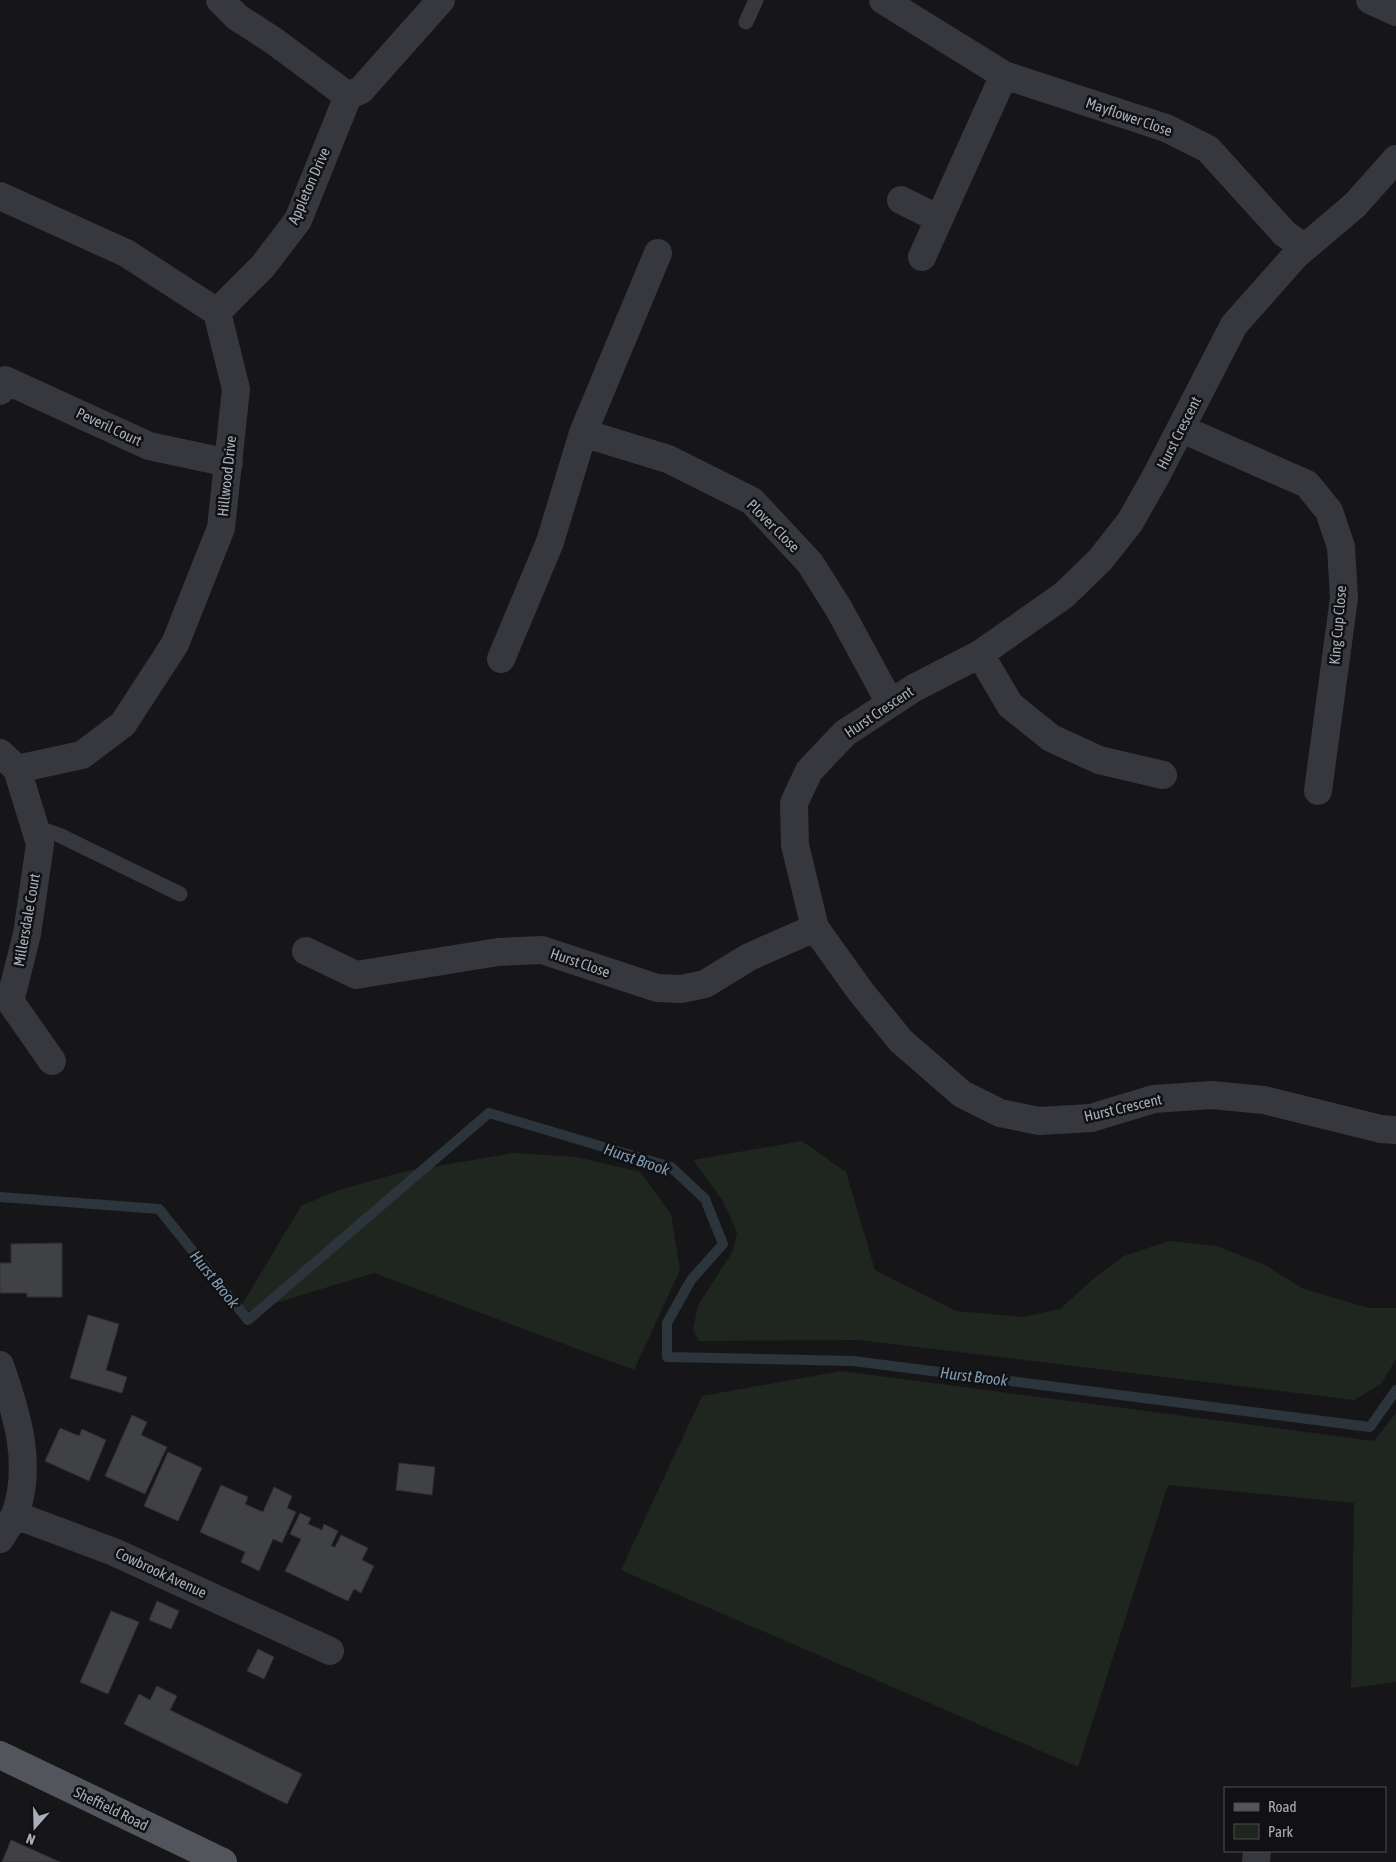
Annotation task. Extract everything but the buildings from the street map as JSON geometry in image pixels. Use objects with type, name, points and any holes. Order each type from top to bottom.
[{"type":"main road","name":"Sheffield Road","points":[[0,1755],[223,1862]]},
{"type":"street","points":[[220,0],[237,17],[274,41],[348,96],[361,90],[441,0]]},
{"type":"street","name":"Mayflower Close","points":[[883,0],[1004,75],[1166,128],[1208,149],[1285,234],[1304,247]]},
{"type":"street","points":[[1370,0],[1396,12]]},
{"type":"street","points":[[922,257],[1004,75]]},
{"type":"street","name":"Appleton Drive","points":[[217,312],[263,266],[298,220],[348,96]]},
{"type":"street","name":"Hurst Crescent","points":[[1396,160],[1356,205],[1304,247],[1234,325],[1182,428],[1130,522],[1100,560],[1064,595],[980,654],[914,688],[845,733],[809,771],[794,802],[795,845],[815,928],[861,992],[901,1041],[962,1094],[1000,1113],[1039,1121],[1091,1118],[1154,1099],[1211,1095],[1264,1100],[1381,1129],[1396,1130]]},
{"type":"street","points":[[0,196],[126,253],[217,312]]},
{"type":"street","points":[[901,200],[939,219]]},
{"type":"street","points":[[501,659],[550,542],[583,433],[658,253]]},
{"type":"street","name":"Hillwood Drive","points":[[9,761],[82,755],[123,724],[175,644],[221,528],[236,388],[217,312]]},
{"type":"street","name":"Peveril Court","points":[[0,391],[5,380],[149,446],[229,463]]},
{"type":"street","name":"King Cup Close","points":[[1182,428],[1307,484],[1329,511],[1341,546],[1344,598],[1318,791]]},
{"type":"street","name":"Plover Close","points":[[583,433],[668,459],[752,501],[810,563],[839,609],[890,703]]},
{"type":"street","points":[[980,654],[1010,705],[1051,738],[1099,760],[1163,775]]},
{"type":"street","name":"Millersdale Court","points":[[9,761],[36,827],[40,844],[28,925],[10,1002],[52,1061]]},
{"type":"street","name":"Hurst Close","points":[[306,951],[356,974],[498,952],[542,950],[657,988],[681,989],[705,984],[748,958],[815,928]]},
{"type":"street","points":[[0,1365],[15,1408],[23,1466],[21,1497],[15,1515],[0,1539]]},
{"type":"street","name":"Cowbrook Avenue","points":[[15,1515],[114,1552],[330,1651]]},
{"type":"lane","points":[[746,22],[756,0]]},
{"type":"lane","points":[[36,827],[59,835],[180,894]]},
{"type":"green space","points":[[802,1141],[846,1172],[875,1270],[956,1311],[1023,1317],[1060,1309],[1093,1279],[1124,1256],[1169,1241],[1217,1246],[1265,1265],[1304,1289],[1369,1308],[1396,1308],[1396,1359],[1381,1384],[1354,1400],[860,1340],[699,1341],[693,1330],[698,1305],[733,1251],[737,1232],[722,1200],[693,1160]]},
{"type":"green space","points":[[514,1153],[577,1157],[640,1172],[671,1214],[680,1270],[634,1370],[374,1273],[236,1315],[301,1206],[336,1191],[402,1172]]},
{"type":"green space","points":[[841,1371],[1374,1441],[1396,1413],[1396,1682],[1351,1688],[1354,1503],[1168,1485],[1078,1767],[621,1570],[702,1396]]},
{"type":"waterway","name":"Hurst Brook","points":[[0,1197],[159,1209],[248,1320],[489,1113],[671,1167],[705,1199],[723,1244],[691,1280],[667,1323],[667,1357],[853,1361],[1370,1427],[1396,1390]]}]
